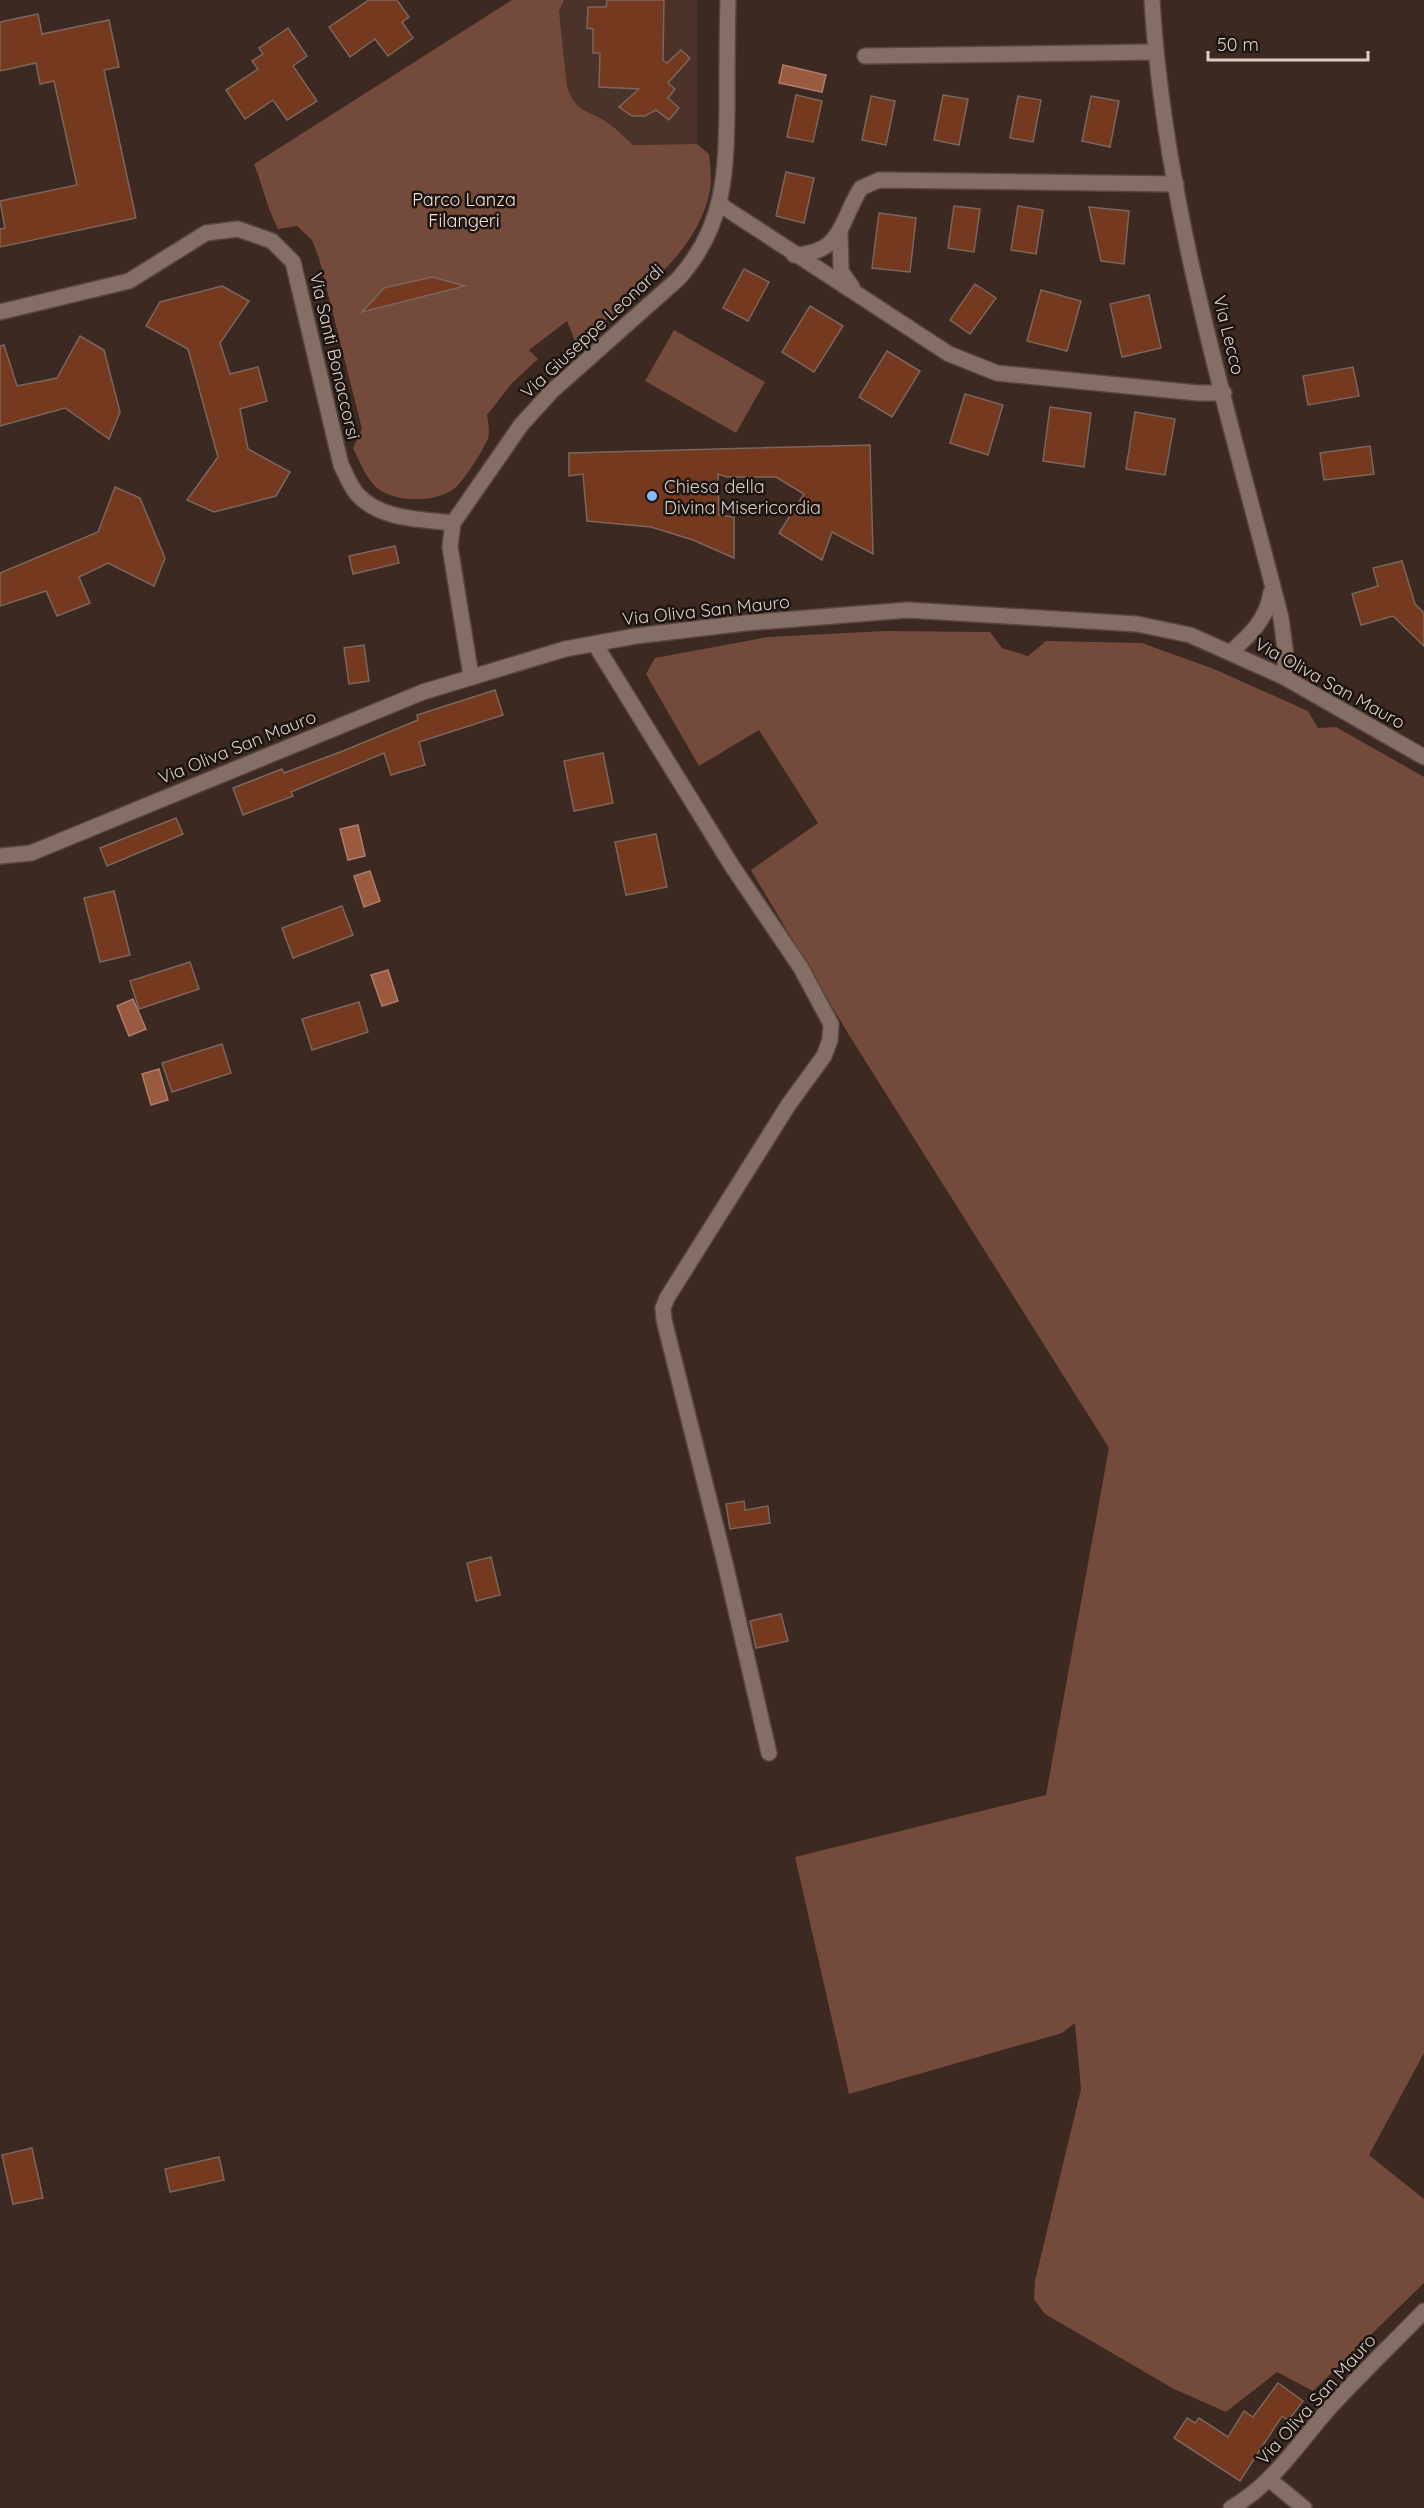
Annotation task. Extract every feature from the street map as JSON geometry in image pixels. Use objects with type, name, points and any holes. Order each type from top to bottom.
[{"type":"street","name":"Via Giuseppe Leonardi","points":[[471,676],[450,547],[453,523],[501,450],[552,391],[678,279],[696,259],[719,204],[726,170],[728,0]]},
{"type":"street","name":"Via Lecco","points":[[1152,0],[1156,52],[1186,244],[1281,618],[1286,656],[1284,677]]},
{"type":"street","points":[[865,56],[1156,52]]},
{"type":"street","points":[[858,296],[841,271],[840,234],[861,188],[879,180],[1176,184]]},
{"type":"street","points":[[719,204],[949,354],[997,373],[1198,393],[1224,393]]},
{"type":"street","name":"Via Santi Bonaccorsi","points":[[0,312],[129,281],[206,233],[238,229],[272,241],[293,262],[341,465],[356,494],[379,510],[388,513],[453,523]]},
{"type":"street","points":[[794,255],[808,255],[821,249],[840,234]]},
{"type":"street","points":[[1232,652],[1255,630],[1269,609],[1272,583]]},
{"type":"street","name":"Via Oliva San Mauro","points":[[1,858],[31,853],[423,692],[565,649],[636,636],[745,623],[908,610],[1137,624],[1190,635],[1284,677],[1329,705],[1424,757]]},
{"type":"street","points":[[595,644],[732,866],[801,968],[831,1024],[830,1040],[824,1056],[789,1104],[667,1298],[663,1308],[664,1320],[724,1559],[769,1753]]},
{"type":"street","name":"Via Oliva San Mauro","points":[[1231,2508],[1252,2496],[1269,2480],[1333,2404],[1424,2311]]},
{"type":"street","points":[[1269,2480],[1304,2508]]},
{"type":"shaded area","points":[[564,0],[697,0],[697,144],[633,145],[606,121],[587,114],[570,98],[559,11]]},
{"type":"shaded area","points":[[783,65],[826,75],[822,92],[779,83]]},
{"type":"shaded area","points":[[358,825],[365,856],[348,860],[340,829]]},
{"type":"shaded area","points":[[370,871],[380,901],[364,907],[354,876]]},
{"type":"shaded area","points":[[388,970],[398,1001],[382,1006],[371,975]]},
{"type":"shaded area","points":[[133,999],[146,1029],[129,1036],[117,1006]]},
{"type":"shaded area","points":[[159,1069],[168,1100],[151,1105],[142,1074]]},
{"type":"green space","name":"Parco Lanza Filangeri","points":[[512,0],[564,0],[559,11],[567,87],[575,102],[579,107],[611,125],[633,145],[697,144],[709,154],[710,191],[703,214],[692,236],[678,255],[643,290],[586,336],[575,341],[567,321],[529,350],[538,359],[513,382],[487,415],[489,430],[486,443],[459,485],[447,493],[427,499],[405,499],[377,488],[363,469],[353,448],[362,429],[319,258],[312,240],[297,226],[278,229],[254,164]]},
{"type":"green space","points":[[674,330],[765,382],[736,433],[645,381]]},
{"type":"green space","points":[[885,631],[990,632],[1002,648],[1028,656],[1046,641],[1142,643],[1214,669],[1308,711],[1318,728],[1336,727],[1424,777],[1424,2053],[1369,2155],[1424,2199],[1424,2283],[1313,2391],[1277,2372],[1226,2412],[1174,2389],[1045,2314],[1034,2299],[1035,2281],[1081,2089],[1075,2023],[1062,2033],[849,2094],[795,1857],[1046,1795],[1109,1448],[849,1035],[751,870],[818,823],[759,730],[699,766],[646,674],[655,658],[768,637]]},
{"type":"building","points":[[369,0],[397,0],[409,17],[402,22],[413,38],[388,56],[375,39],[350,57],[329,27]]},
{"type":"building","points":[[607,0],[664,0],[663,60],[667,63],[681,50],[690,58],[668,83],[675,89],[668,98],[679,108],[669,120],[656,110],[645,116],[632,116],[619,107],[639,89],[599,87],[600,53],[593,53],[593,29],[587,28],[588,7],[606,7]]},
{"type":"building","points":[[38,14],[42,34],[109,20],[119,67],[104,70],[136,218],[0,247],[0,229],[5,228],[0,201],[77,185],[54,81],[40,84],[36,63],[0,71],[0,22]]},
{"type":"building","points":[[288,28],[307,56],[293,66],[317,101],[287,120],[273,100],[245,119],[226,90],[258,69],[252,61],[263,54],[259,48]]},
{"type":"building","points":[[796,95],[822,101],[813,142],[787,137]]},
{"type":"building","points":[[943,95],[968,99],[959,145],[934,140]]},
{"type":"building","points":[[871,96],[895,101],[886,145],[862,140]]},
{"type":"building","points":[[1018,96],[1041,100],[1033,142],[1010,138]]},
{"type":"building","points":[[1091,96],[1119,101],[1110,147],[1082,141]]},
{"type":"building","points":[[786,172],[814,178],[804,223],[776,216]]},
{"type":"building","points":[[954,206],[980,209],[974,252],[948,248]]},
{"type":"building","points":[[1018,206],[1043,210],[1036,254],[1011,250]]},
{"type":"building","points":[[1089,207],[1129,211],[1124,264],[1101,261]]},
{"type":"building","points":[[879,213],[916,218],[910,272],[872,268]]},
{"type":"building","points":[[744,269],[769,282],[748,321],[723,308]]},
{"type":"building","points":[[432,277],[465,286],[362,312],[384,288]]},
{"type":"building","points":[[975,284],[996,298],[970,334],[950,320]]},
{"type":"building","points":[[222,286],[249,301],[220,343],[230,374],[258,367],[267,401],[240,409],[248,449],[290,472],[276,496],[214,512],[187,500],[218,457],[188,349],[146,326],[160,302]]},
{"type":"building","points":[[1041,290],[1081,301],[1067,351],[1027,341]]},
{"type":"building","points":[[1149,295],[1161,348],[1122,357],[1110,304]]},
{"type":"building","points":[[810,306],[843,326],[814,372],[782,352]]},
{"type":"building","points":[[80,336],[104,350],[120,412],[109,439],[65,408],[0,426],[0,346],[4,345],[17,386],[57,378]]},
{"type":"building","points":[[887,351],[920,371],[892,417],[859,397]]},
{"type":"building","points":[[1353,367],[1359,396],[1308,405],[1303,376]]},
{"type":"building","points":[[965,394],[1003,405],[988,455],[950,443]]},
{"type":"building","points":[[1050,407],[1091,413],[1084,467],[1043,461]]},
{"type":"building","points":[[1135,412],[1175,419],[1165,475],[1126,469]]},
{"type":"building","points":[[870,445],[873,554],[832,532],[822,560],[779,533],[804,494],[776,477],[727,477],[718,474],[719,515],[734,517],[734,558],[693,540],[651,527],[587,521],[583,474],[569,476],[569,453]]},
{"type":"building","points":[[1370,446],[1374,474],[1324,480],[1320,453]]},
{"type":"building","points":[[115,487],[140,498],[165,558],[154,586],[108,563],[79,577],[90,603],[57,616],[46,591],[0,606],[0,573],[98,532]]},
{"type":"building","points":[[395,546],[399,563],[353,574],[349,556]]},
{"type":"building","points":[[1402,561],[1415,604],[1424,613],[1424,646],[1393,616],[1361,625],[1352,594],[1378,586],[1373,568]]},
{"type":"building","points":[[364,645],[369,681],[349,684],[344,648]]},
{"type":"building","points":[[495,690],[503,715],[419,742],[425,765],[391,775],[384,753],[291,792],[293,796],[243,815],[233,788],[282,769],[284,773],[343,751],[418,720],[417,715]]},
{"type":"building","points":[[603,753],[613,803],[574,811],[564,761]]},
{"type":"building","points":[[176,818],[183,834],[107,866],[100,848]]},
{"type":"building","points":[[656,834],[667,887],[626,895],[615,842]]},
{"type":"building","points":[[114,891],[130,955],[100,962],[84,898]]},
{"type":"building","points":[[342,906],[353,935],[293,958],[282,928]]},
{"type":"building","points":[[190,962],[199,989],[139,1009],[130,981]]},
{"type":"building","points":[[359,1002],[368,1032],[312,1050],[302,1019]]},
{"type":"building","points":[[222,1044],[231,1073],[172,1092],[162,1063]]},
{"type":"building","points":[[744,1501],[745,1510],[768,1506],[770,1523],[730,1529],[726,1504]]},
{"type":"building","points":[[491,1557],[500,1595],[476,1601],[467,1563]]},
{"type":"building","points":[[781,1614],[788,1641],[756,1648],[750,1621]]},
{"type":"building","points":[[32,2148],[43,2198],[13,2204],[2,2155]]},
{"type":"building","points":[[219,2157],[224,2180],[170,2192],[165,2169]]},
{"type":"building","points":[[1278,2383],[1303,2401],[1288,2421],[1282,2416],[1240,2481],[1174,2438],[1187,2418],[1195,2423],[1199,2418],[1228,2437],[1244,2411],[1253,2417]]},
{"type":"place","name":"Chiesa della Divina Misericordia","points":[[652,496]]}]
